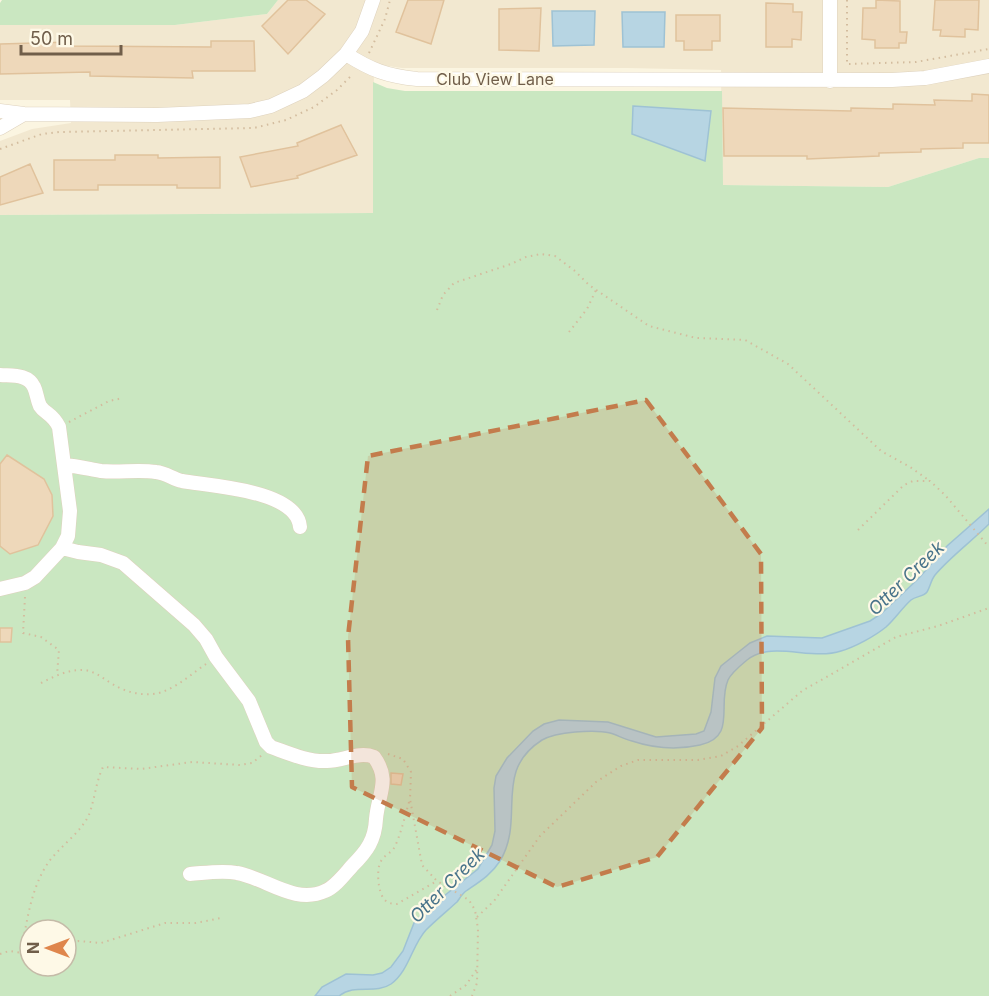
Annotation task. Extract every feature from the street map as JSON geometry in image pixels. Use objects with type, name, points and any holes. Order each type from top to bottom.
[{"type":"street","points":[[0,111],[24,114],[157,115],[250,111],[271,106],[303,91],[346,54],[362,31],[373,0]]},
{"type":"street","points":[[830,0],[830,81]]},
{"type":"street","name":"Club View Lane","points":[[346,54],[377,72],[417,79],[830,81],[925,78],[989,66]]},
{"type":"street","points":[[0,129],[24,114]]},
{"type":"street","points":[[0,375],[21,376],[30,380],[41,409],[55,418],[59,427],[70,523],[68,536],[62,548],[45,569],[26,583],[0,589]]},
{"type":"street","points":[[64,465],[101,471],[155,471],[182,481],[232,488],[271,498],[295,513],[300,527]]},
{"type":"street","points":[[62,548],[101,555],[123,563],[194,625],[249,701],[266,742],[271,747],[312,760],[326,761],[358,755],[374,757],[382,772],[383,780],[373,840],[364,854],[325,891],[302,896],[237,873],[190,873]]},
{"type":"path","points":[[847,0],[847,64],[916,62],[989,50]]},
{"type":"path","points":[[437,310],[442,295],[454,283],[526,257],[541,254],[555,256],[596,290],[649,326],[696,338],[745,340],[788,364],[881,452],[910,467],[930,481],[945,495],[989,547]]},
{"type":"path","points":[[569,332],[587,309],[596,290]]},
{"type":"path","points":[[59,427],[110,401],[123,398]]},
{"type":"path","points":[[858,530],[904,485],[913,481],[930,481]]},
{"type":"path","points":[[26,583],[23,633],[41,637],[59,650],[57,675]]},
{"type":"path","points":[[477,917],[494,901],[540,836],[596,782],[621,766],[638,760],[698,760],[721,756],[744,741],[802,691],[896,637],[989,608]]},
{"type":"path","points":[[41,683],[57,675],[87,670],[128,691],[154,694],[168,690],[216,657]]},
{"type":"path","points":[[28,918],[40,878],[50,860],[82,825],[90,812],[97,780],[103,767],[141,769],[192,762],[240,765],[252,763],[271,747]]},
{"type":"path","points":[[374,757],[390,754],[403,759],[408,764],[411,780],[410,799],[419,858],[426,871],[473,905],[477,917],[477,983],[472,996]]},
{"type":"path","points":[[410,799],[397,843],[392,852],[379,864],[381,894],[387,902],[402,903],[437,880]]},
{"type":"path","points":[[78,941],[101,943],[165,923],[196,923],[221,918]]},
{"type":"path","points":[[0,954],[18,951]]},
{"type":"path","points":[[450,996],[466,985],[477,969]]},
{"type":"highlighted area","points":[[646,400],[761,554],[762,728],[657,857],[557,887],[352,787],[348,637],[368,456]]},
{"type":"shaded area","points":[[278,0],[989,0],[989,158],[979,158],[888,187],[722,185],[721,70],[402,68],[374,64],[373,213],[0,215],[0,141],[32,129],[71,123],[70,100],[0,100],[0,25],[175,25],[267,14]]},
{"type":"green space","points":[[2,0],[278,0],[267,14],[175,25],[0,25]]},
{"type":"green space","points":[[373,82],[387,88],[405,91],[722,91],[723,185],[888,187],[979,158],[989,158],[989,996],[0,996],[0,215],[373,213]]},
{"type":"water","points":[[552,11],[595,11],[594,45],[553,46]]},
{"type":"water","points":[[622,12],[665,12],[664,47],[623,47]]},
{"type":"water","points":[[633,106],[711,111],[705,161],[632,134]]},
{"type":"water","points":[[989,509],[989,524],[941,569],[925,594],[911,600],[889,624],[876,634],[841,651],[817,654],[768,652],[757,654],[745,662],[728,680],[722,728],[711,741],[692,747],[666,748],[595,731],[565,733],[542,740],[527,753],[518,766],[512,796],[511,828],[500,861],[489,874],[465,892],[426,930],[397,979],[378,989],[352,990],[339,996],[315,996],[322,987],[346,974],[373,975],[382,973],[391,967],[403,951],[414,923],[425,911],[478,869],[492,845],[495,831],[496,776],[507,758],[533,731],[544,724],[559,720],[608,722],[656,737],[696,734],[704,731],[711,712],[715,678],[721,666],[750,643],[767,636],[822,638],[870,621],[881,614],[919,578],[947,546]]},
{"type":"building","points":[[288,0],[306,0],[325,14],[288,54],[262,26]]},
{"type":"building","points":[[408,0],[444,0],[431,44],[396,32]]},
{"type":"building","points":[[876,0],[900,1],[900,32],[907,32],[906,43],[899,43],[899,48],[875,48],[875,40],[862,39],[863,8],[876,8]]},
{"type":"building","points":[[935,0],[979,0],[978,30],[965,29],[965,37],[940,36],[941,30],[933,30]]},
{"type":"building","points":[[766,3],[793,4],[793,12],[802,12],[801,40],[792,39],[792,47],[766,47]]},
{"type":"building","points":[[541,8],[539,51],[499,50],[499,9]]},
{"type":"building","points":[[676,15],[720,15],[720,41],[712,41],[712,50],[684,50],[684,41],[676,41]]},
{"type":"building","points":[[211,41],[254,41],[255,71],[192,71],[193,78],[90,76],[90,72],[0,74],[0,44],[70,42],[71,46],[211,47]]},
{"type":"building","points":[[972,94],[989,95],[989,143],[963,143],[963,148],[879,153],[879,156],[807,159],[807,156],[724,156],[723,108],[851,111],[851,108],[893,109],[893,104],[935,105],[934,100],[972,101]]},
{"type":"building","points":[[341,125],[357,155],[297,176],[298,178],[251,187],[240,157],[298,146],[297,143]]},
{"type":"building","points":[[115,155],[158,155],[158,158],[220,157],[220,188],[177,188],[177,185],[98,185],[98,190],[54,190],[54,160],[115,160]]},
{"type":"building","points":[[30,164],[43,193],[0,205],[0,177]]},
{"type":"building","points":[[7,455],[44,479],[52,495],[53,516],[38,545],[10,554],[0,546],[0,464]]},
{"type":"building","points":[[0,628],[12,628],[11,642],[0,642]]},
{"type":"building","points":[[391,773],[403,774],[401,785],[391,784]]},
{"type":"water label","name":"Otter Creek","points":[[906,578]]},
{"type":"water label","name":"Otter Creek","points":[[447,885]]}]
